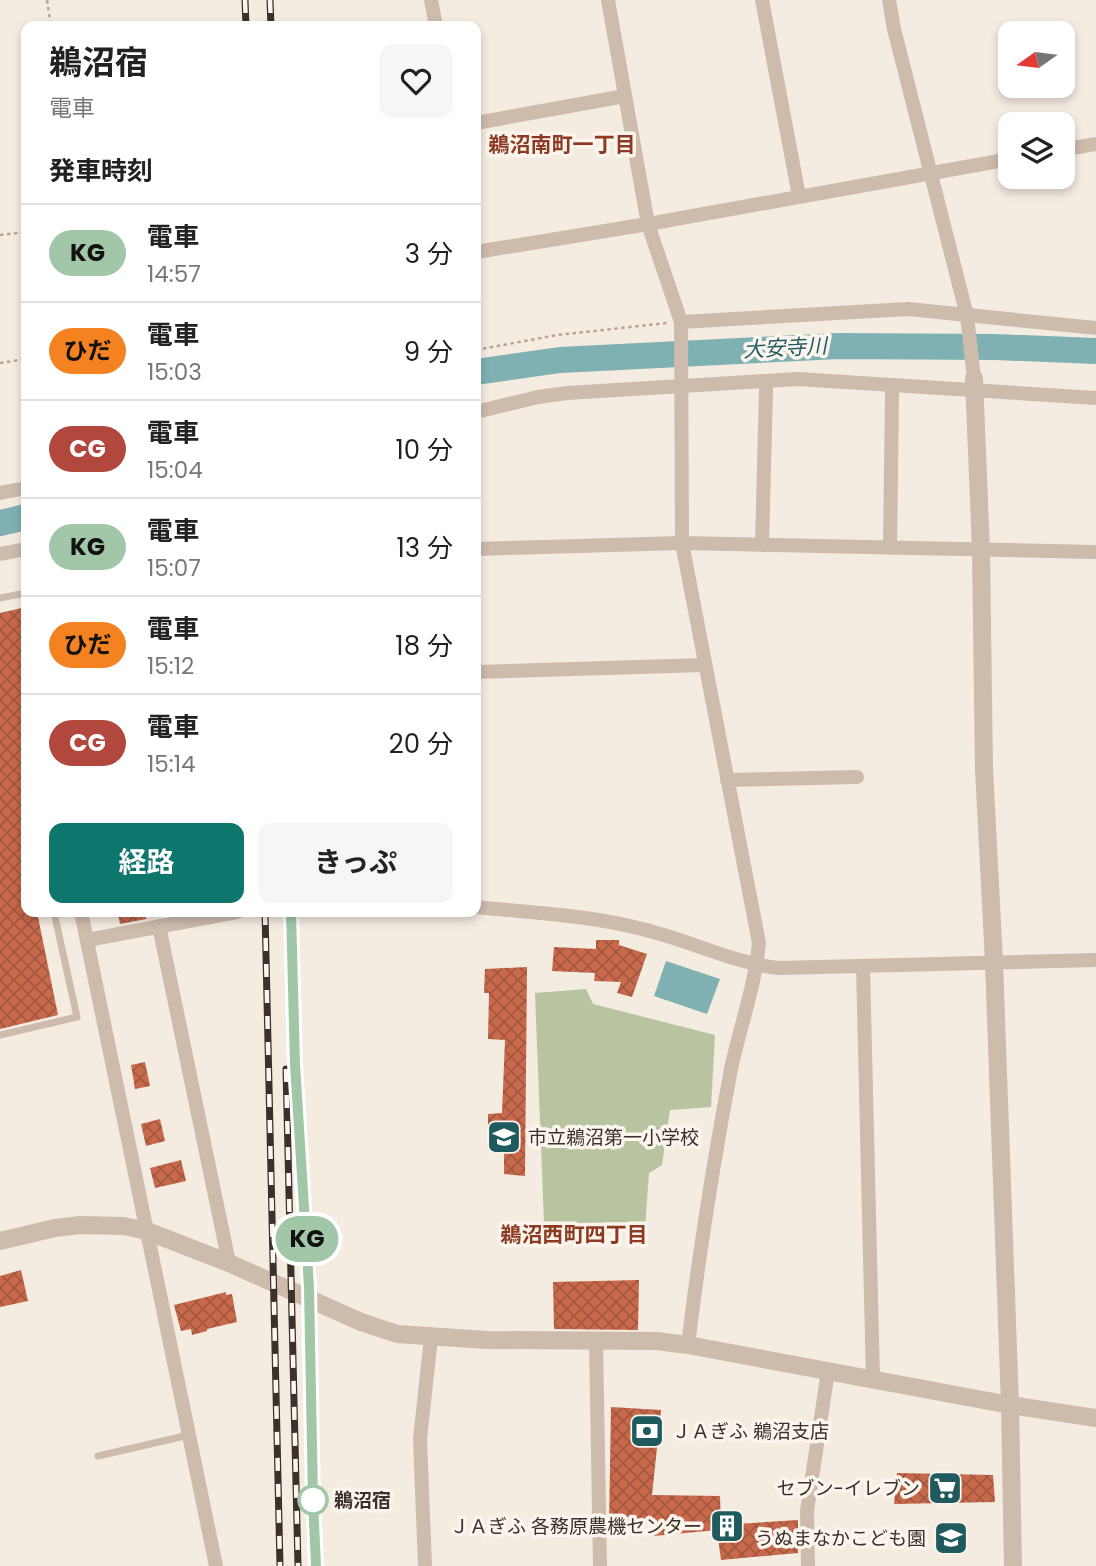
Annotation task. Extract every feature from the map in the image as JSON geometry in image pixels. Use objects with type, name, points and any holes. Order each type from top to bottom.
[{"type":"street","points":[[431,0],[435,21]]},
{"type":"street","points":[[608,0],[648,224],[681,322],[682,543],[759,943],[757,966],[732,1068],[693,1300],[688,1345]]},
{"type":"street","points":[[762,0],[799,196]]},
{"type":"street","points":[[889,0],[967,320],[974,384],[981,551],[984,769],[994,962],[1013,1566]]},
{"type":"street","points":[[481,122],[625,96]]},
{"type":"street","points":[[1075,148],[1096,144]]},
{"type":"street","points":[[481,251],[998,161]]},
{"type":"street","points":[[681,322],[908,309],[967,320],[1096,328]]},
{"type":"street","points":[[481,411],[567,393],[798,379],[974,384],[1096,398]]},
{"type":"street","points":[[762,545],[766,390]]},
{"type":"street","points":[[890,548],[892,392]]},
{"type":"street","points":[[0,493],[21,489]]},
{"type":"street","points":[[481,549],[682,543],[1096,552]]},
{"type":"street","points":[[0,554],[21,550]]},
{"type":"street","points":[[481,673],[704,665]]},
{"type":"street","points":[[727,780],[856,777]]},
{"type":"street","points":[[481,908],[606,921],[646,930],[757,966],[779,968],[1096,960]]},
{"type":"street","points":[[82,917],[216,1566]]},
{"type":"street","points":[[87,940],[198,917]]},
{"type":"street","points":[[159,926],[229,1263]]},
{"type":"street","points":[[863,967],[873,1378]]},
{"type":"street","points":[[0,1241],[80,1225],[102,1224],[147,1231],[229,1263],[361,1322],[397,1334],[431,1338],[656,1341],[1096,1418]]},
{"type":"street","points":[[425,1566],[420,1439],[431,1338]]},
{"type":"street","points":[[596,1341],[600,1566]]},
{"type":"street","points":[[808,1566],[807,1511],[828,1371]]},
{"type":"lane","points":[[0,598],[21,594]]},
{"type":"lane","points":[[0,1035],[77,1017],[55,917]]},
{"type":"lane","points":[[98,1456],[189,1435]]},
{"type":"path","points":[[47,0],[50,21]]},
{"type":"path","points":[[0,235],[21,233]]},
{"type":"path","points":[[481,350],[557,335],[681,322]]},
{"type":"path","points":[[0,363],[21,360]]},
{"type":"green space","points":[[586,989],[593,1004],[715,1035],[711,1107],[670,1110],[662,1165],[649,1173],[645,1228],[544,1223],[535,993]]},
{"type":"water","points":[[666,961],[720,979],[707,1014],[654,996]]},
{"type":"building","points":[[21,608],[21,917],[38,917],[58,1015],[0,1029],[0,613]]},
{"type":"building","points":[[119,917],[146,919],[120,924]]},
{"type":"building","points":[[596,940],[619,940],[619,945],[647,954],[632,997],[617,993],[621,982],[594,981],[595,973],[552,971],[554,947],[596,949]]},
{"type":"building","points":[[527,967],[525,1176],[504,1174],[504,1135],[488,1136],[488,1114],[502,1113],[505,1040],[488,1039],[489,993],[484,993],[485,969]]},
{"type":"building","points":[[145,1062],[150,1086],[135,1089],[131,1065]]},
{"type":"building","points":[[160,1119],[165,1141],[146,1146],[141,1124]]},
{"type":"building","points":[[181,1160],[186,1181],[155,1188],[150,1168]]},
{"type":"building","points":[[21,1270],[28,1301],[0,1307],[0,1276]]},
{"type":"building","points":[[639,1280],[638,1330],[554,1329],[553,1282]]},
{"type":"building","points":[[226,1292],[226,1295],[232,1294],[237,1322],[192,1335],[191,1329],[181,1331],[174,1305]]},
{"type":"building","name":"ＪＡぎふ 各務原農機センター","points":[[611,1407],[661,1410],[652,1495],[720,1496],[721,1525],[798,1520],[798,1553],[721,1560],[717,1530],[654,1536],[653,1523],[609,1527]]},
{"type":"building","name":"セブン-イレブン","points":[[897,1473],[993,1475],[995,1502],[894,1504]]},
{"type":"waterway","name":"大安寺川","points":[[481,371],[560,360],[838,346],[1096,351]]},
{"type":"waterway","name":"大安寺川","points":[[0,523],[21,518]]},
{"type":"railway","points":[[245,0],[246,21]]},
{"type":"railway","points":[[270,0],[271,21]]},
{"type":"railway","points":[[265,917],[280,1566]]},
{"type":"railway","points":[[291,917],[295,1064],[309,1287],[316,1566]]},
{"type":"railway","points":[[286,1069],[298,1566]]},
{"type":"train","name":"KG","points":[[291,917],[295,1064],[310,1308],[316,1566]]},
{"type":"place","name":"市立鵜沼第一小学校","points":[[504,1137]]},
{"type":"place","name":"ＪＡぎふ 鵜沼支店","points":[[647,1431]]},
{"type":"place","name":"セブン-イレブン","points":[[945,1488]]},
{"type":"place","name":"鵜沼宿","points":[[313,1500]]},
{"type":"place","name":"ＪＡぎふ 各務原農機センター","points":[[727,1526]]},
{"type":"place","name":"うぬまなかこども園","points":[[951,1538]]},
{"type":"district","name":"鵜沼南町一丁目","points":[[562,145]]},
{"type":"district","name":"鵜沼西町四丁目","points":[[574,1235]]}]
